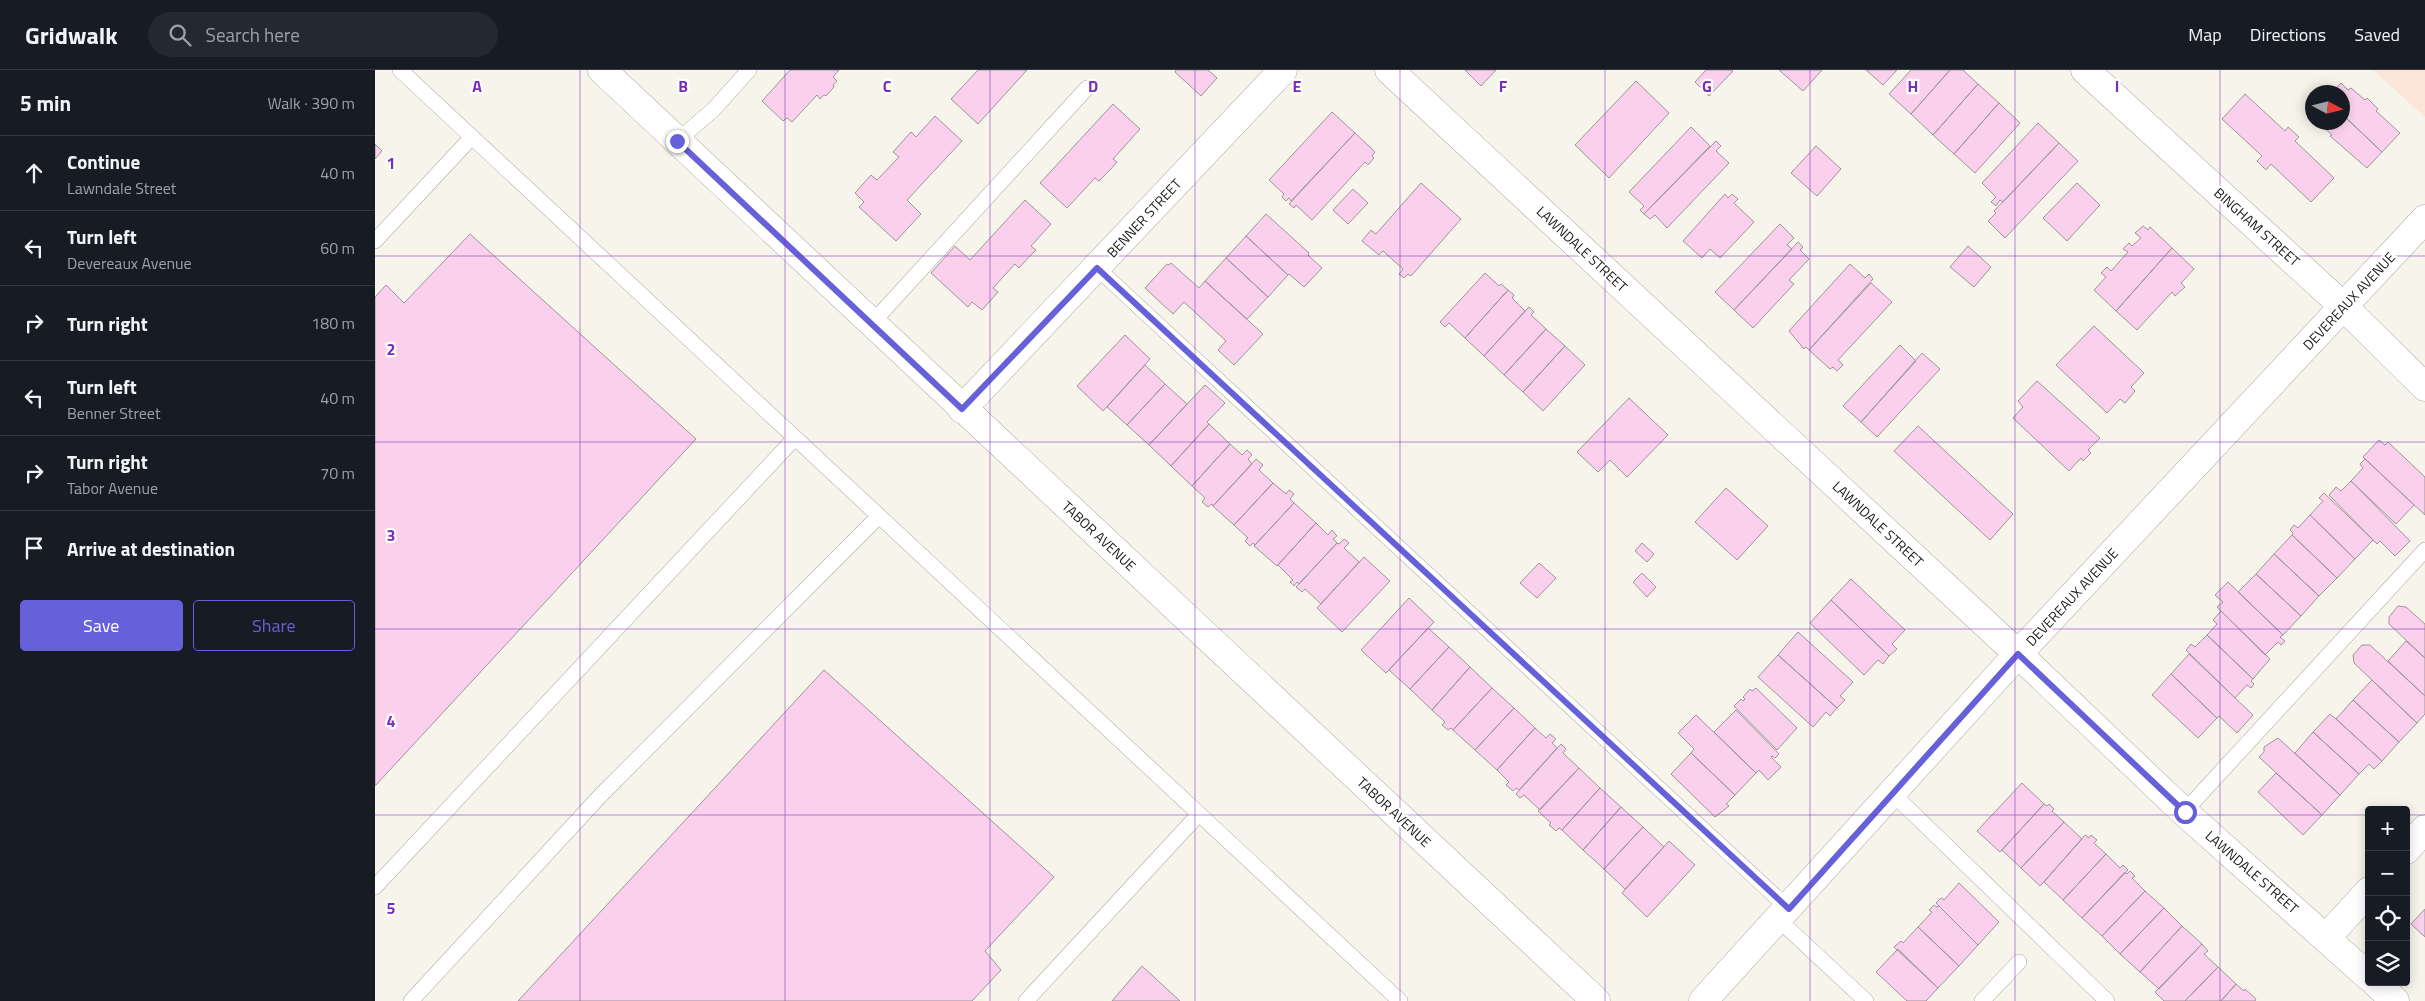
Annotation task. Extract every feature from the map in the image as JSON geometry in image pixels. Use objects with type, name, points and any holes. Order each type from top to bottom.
[{"type":"street","name":"TABOR AVENUE","points":[[601,70],[1596,1001]]},
{"type":"street","name":"BENNER STREET","points":[[962,409],[1283,70]]},
{"type":"street","name":"LAWNDALE STREET","points":[[1389,70],[2018,654],[2185,812],[2365,973]]},
{"type":"street","name":"BINGHAM STREET","points":[[2085,70],[2344,307],[2425,387]]},
{"type":"street","name":"DEVEREAUX AVENUE","points":[[1703,1001],[1893,794],[2018,654],[2425,219]]},
{"type":"street","points":[[2410,846],[2425,829]]},
{"type":"street","points":[[2326,938],[2365,895]]},
{"type":"street","points":[[2379,986],[2395,1001]]},
{"type":"lane","points":[[400,70],[1400,1001]]},
{"type":"lane","points":[[677,141],[714,109],[749,70]]},
{"type":"lane","points":[[872,324],[1087,88]]},
{"type":"lane","points":[[375,241],[472,137]]},
{"type":"lane","points":[[1097,268],[1784,914],[1865,1001]]},
{"type":"lane","points":[[375,886],[795,438]]},
{"type":"lane","points":[[411,1001],[600,796],[879,516]]},
{"type":"lane","points":[[2185,812],[2425,550]]},
{"type":"lane","points":[[1893,794],[2107,1001]]},
{"type":"lane","points":[[1025,1001],[1199,814]]},
{"type":"lane","points":[[1982,1001],[2019,962]]},
{"type":"shaded area","points":[[2373,70],[2425,70],[2425,117]]},
{"type":"building","points":[[790,70],[839,70],[833,77],[837,81],[833,85],[834,87],[826,96],[824,95],[820,99],[817,95],[792,122],[787,118],[783,121],[762,101]]},
{"type":"building","points":[[978,70],[1027,70],[978,124],[951,99]]},
{"type":"building","points":[[1176,70],[1208,70],[1217,78],[1201,96],[1175,72]]},
{"type":"building","points":[[1465,70],[1496,70],[1481,86]]},
{"type":"building","points":[[1706,70],[1733,71],[1709,96],[1695,82]]},
{"type":"building","points":[[1779,70],[1822,70],[1803,91]]},
{"type":"building","points":[[1866,70],[1897,70],[1883,85]]},
{"type":"building","points":[[1911,70],[1950,70],[1911,114],[1889,94]]},
{"type":"building","points":[[1950,70],[1963,70],[1978,84],[1933,135],[1911,114]]},
{"type":"building","points":[[1636,81],[1669,113],[1609,178],[1575,145]]},
{"type":"building","points":[[1978,84],[1999,103],[1954,154],[1933,135]]},
{"type":"building","points":[[2351,88],[2365,100],[2367,98],[2378,109],[2376,111],[2400,133],[2382,152],[2350,122]]},
{"type":"building","points":[[2245,94],[2285,131],[2288,127],[2299,137],[2295,141],[2334,178],[2311,202],[2271,164],[2266,170],[2257,161],[2262,156],[2222,119]]},
{"type":"building","points":[[1999,103],[2020,123],[1975,173],[1954,154]]},
{"type":"building","points":[[1113,104],[1140,129],[1113,159],[1117,162],[1110,170],[1099,181],[1095,178],[1067,208],[1040,183]]},
{"type":"building","points":[[1332,112],[1355,133],[1291,201],[1289,198],[1286,201],[1282,197],[1284,194],[1269,180]]},
{"type":"building","points":[[935,116],[962,141],[907,200],[921,214],[896,241],[859,207],[864,202],[855,193],[871,175],[877,180],[899,157],[893,152],[911,132],[916,137]]},
{"type":"building","points":[[2350,122],[2382,152],[2367,168],[2330,136],[2332,135],[2326,130],[2350,130]]},
{"type":"building","points":[[2038,123],[2059,143],[2003,202],[2000,200],[1996,206],[1991,202],[1996,197],[1982,183]]},
{"type":"building","points":[[1691,127],[1710,146],[1644,214],[1640,210],[1644,206],[1629,192]]},
{"type":"building","points":[[1355,133],[1375,152],[1372,156],[1374,158],[1368,165],[1365,162],[1312,220],[1296,205],[1294,208],[1289,204]]},
{"type":"building","points":[[1716,141],[1721,146],[1716,151],[1729,163],[1667,228],[1655,215],[1650,219],[1644,214]]},
{"type":"building","points":[[2059,143],[2078,161],[2005,238],[1988,221],[1996,213],[1994,211]]},
{"type":"building","points":[[375,144],[382,151],[375,159]]},
{"type":"building","points":[[1816,146],[1841,169],[1817,196],[1791,173]]},
{"type":"building","points":[[1421,183],[1461,219],[1411,276],[1408,274],[1404,278],[1399,274],[1403,269],[1383,251],[1379,255],[1362,241],[1371,230],[1376,234]]},
{"type":"building","points":[[2077,183],[2100,205],[2067,241],[2043,218]]},
{"type":"building","points":[[1353,189],[1368,203],[1348,224],[1333,210]]},
{"type":"building","points":[[1725,194],[1728,198],[1732,194],[1738,199],[1734,203],[1754,222],[1720,258],[1710,249],[1702,258],[1683,241]]},
{"type":"building","points":[[1025,200],[1051,224],[1031,246],[1036,250],[1019,268],[1015,264],[993,288],[998,292],[982,310],[972,302],[968,307],[931,273],[955,246],[970,260]]},
{"type":"building","points":[[1266,214],[1309,253],[1308,255],[1322,268],[1304,287],[1288,275],[1246,236]]},
{"type":"building","points":[[1780,224],[1794,238],[1787,245],[1792,249],[1734,310],[1715,292]]},
{"type":"building","points":[[2143,226],[2148,230],[2150,227],[2172,248],[2116,311],[2094,290],[2106,277],[2101,273],[2107,267],[2111,271],[2128,252],[2123,249],[2129,243],[2132,246],[2141,238],[2135,233]]},
{"type":"building","points":[[470,234],[696,439],[375,786],[375,297],[386,285],[404,303]]},
{"type":"building","points":[[1246,236],[1288,275],[1268,297],[1226,258]]},
{"type":"building","points":[[1798,242],[1803,247],[1800,250],[1809,259],[1789,280],[1794,284],[1753,328],[1734,310]]},
{"type":"building","points":[[1968,246],[1991,267],[1974,287],[1950,267]]},
{"type":"building","points":[[2172,248],[2194,269],[2181,283],[2185,287],[2175,296],[2172,292],[2137,330],[2116,311]]},
{"type":"building","points":[[1226,258],[1268,297],[1247,319],[1205,281]]},
{"type":"building","points":[[1171,263],[1199,288],[1205,281],[1263,334],[1234,365],[1218,350],[1226,341],[1184,302],[1173,314],[1145,288],[1167,264]]},
{"type":"building","points":[[1850,264],[1865,278],[1869,274],[1873,279],[1809,350],[1806,347],[1804,349],[1789,331]]},
{"type":"building","points":[[1485,273],[1499,286],[1501,284],[1508,290],[1465,338],[1449,323],[1445,327],[1440,322]]},
{"type":"building","points":[[1871,283],[1892,302],[1838,360],[1843,365],[1837,371],[1833,367],[1830,369],[1809,350]]},
{"type":"building","points":[[1508,290],[1514,295],[1512,298],[1525,311],[1484,356],[1465,338]]},
{"type":"building","points":[[1529,307],[1534,312],[1531,315],[1546,329],[1504,375],[1484,356]]},
{"type":"building","points":[[2094,326],[2144,373],[2131,387],[2135,391],[2125,403],[2120,399],[2107,413],[2056,365]]},
{"type":"building","points":[[1546,329],[1565,346],[1523,392],[1504,375]]},
{"type":"building","points":[[1125,335],[1150,359],[1103,411],[1077,386]]},
{"type":"building","points":[[1900,345],[1916,361],[1861,422],[1843,406]]},
{"type":"building","points":[[1565,346],[1585,365],[1543,411],[1523,392]]},
{"type":"building","points":[[1922,353],[1940,369],[1877,437],[1861,422]]},
{"type":"building","points":[[1145,365],[1165,384],[1127,425],[1107,407]]},
{"type":"building","points":[[2037,381],[2100,438],[2088,450],[2091,453],[2083,461],[2081,458],[2069,471],[2013,418],[2023,407],[2018,401]]},
{"type":"building","points":[[1165,384],[1187,404],[1149,445],[1127,425]]},
{"type":"building","points":[[1205,385],[1225,403],[1207,422],[1209,424],[1171,466],[1149,445]]},
{"type":"building","points":[[1629,398],[1668,435],[1627,477],[1610,460],[1598,472],[1577,452]]},
{"type":"building","points":[[1209,424],[1230,444],[1192,486],[1171,466]]},
{"type":"building","points":[[1918,426],[2013,514],[1990,540],[1894,451]]},
{"type":"building","points":[[2379,440],[2385,445],[2388,442],[2425,477],[2425,515],[2363,457]]},
{"type":"building","points":[[1230,444],[1242,455],[1247,450],[1252,455],[1248,459],[1252,464],[1213,506],[1212,504],[1208,507],[1202,502],[1205,498],[1192,486]]},
{"type":"building","points":[[1256,459],[1263,465],[1259,470],[1273,483],[1234,525],[1213,506]]},
{"type":"building","points":[[2365,459],[2414,505],[2396,524],[2351,481],[2363,468],[2360,464]]},
{"type":"building","points":[[2351,481],[2410,541],[2395,556],[2380,541],[2377,544],[2329,495],[2336,487],[2341,491]]},
{"type":"building","points":[[1273,483],[1286,494],[1289,490],[1294,494],[1290,499],[1294,503],[1255,545],[1253,543],[1250,546],[1245,541],[1248,538],[1234,525]]},
{"type":"building","points":[[1726,488],[1768,526],[1737,560],[1695,522]]},
{"type":"building","points":[[2324,493],[2373,540],[2355,559],[2310,515],[2323,501],[2319,498]]},
{"type":"building","points":[[1294,503],[1316,523],[1277,566],[1254,546]]},
{"type":"building","points":[[2310,515],[2355,559],[2337,578],[2292,535],[2293,533],[2290,530],[2294,525],[2298,528]]},
{"type":"building","points":[[1316,523],[1328,535],[1332,530],[1337,536],[1333,539],[1337,543],[1299,584],[1297,582],[1294,586],[1290,582],[1293,580],[1278,565]]},
{"type":"building","points":[[2292,535],[2337,578],[2319,596],[2274,554]]},
{"type":"building","points":[[1344,539],[1349,543],[1344,548],[1359,562],[1321,604],[1305,589],[1302,592],[1296,587],[1337,543],[1339,544]]},
{"type":"building","points":[[1642,543],[1654,554],[1647,562],[1635,551]]},
{"type":"building","points":[[2274,554],[2319,596],[2301,616],[2256,574]]},
{"type":"building","points":[[1364,557],[1390,581],[1342,632],[1317,608]]},
{"type":"building","points":[[1539,563],[1556,578],[1537,598],[1520,583]]},
{"type":"building","points":[[1642,573],[1656,587],[1647,597],[1633,582]]},
{"type":"building","points":[[2256,574],[2301,616],[2283,635],[2238,592]]},
{"type":"building","points":[[1851,579],[1905,630],[1892,644],[1897,649],[1889,656],[1831,600]]},
{"type":"building","points":[[2228,582],[2283,635],[2280,637],[2285,641],[2281,645],[2278,642],[2265,655],[2217,607],[2223,602],[2215,595]]},
{"type":"building","points":[[1409,598],[1434,622],[1386,673],[1361,650]]},
{"type":"building","points":[[1831,600],[1889,656],[1883,664],[1878,660],[1864,675],[1810,623]]},
{"type":"building","points":[[2398,606],[2406,607],[2425,624],[2425,658],[2389,624],[2389,617]]},
{"type":"building","points":[[2221,611],[2270,659],[2253,679],[2207,635],[2217,624],[2213,620]]},
{"type":"building","points":[[1428,628],[1449,647],[1410,689],[1389,670]]},
{"type":"building","points":[[1798,632],[1853,682],[1840,696],[1845,700],[1837,708],[1778,655]]},
{"type":"building","points":[[2207,635],[2253,679],[2251,681],[2254,684],[2251,688],[2247,685],[2235,698],[2186,650],[2191,644],[2195,647]]},
{"type":"building","points":[[2406,641],[2425,658],[2425,696],[2388,661]]},
{"type":"building","points":[[2362,645],[2370,645],[2425,696],[2425,714],[2417,723],[2354,663],[2353,655]]},
{"type":"building","points":[[1449,647],[1470,667],[1432,710],[1410,689]]},
{"type":"building","points":[[2189,654],[2253,715],[2237,733],[2219,716],[2217,718],[2171,674]]},
{"type":"building","points":[[1778,655],[1837,708],[1830,716],[1826,712],[1813,727],[1758,677]]},
{"type":"building","points":[[1470,667],[1492,688],[1453,730],[1451,728],[1448,730],[1442,725],[1445,722],[1432,710]]},
{"type":"building","points":[[824,670],[1054,877],[985,951],[1001,970],[972,1001],[518,1001]]},
{"type":"building","points":[[2171,674],[2217,718],[2198,738],[2152,695]]},
{"type":"building","points":[[2372,680],[2417,723],[2399,742],[2353,700]]},
{"type":"building","points":[[1492,688],[1514,708],[1475,750],[1453,730]]},
{"type":"building","points":[[1756,688],[1797,728],[1777,750],[1734,706],[1741,699],[1743,701],[1745,699],[1743,697],[1750,689],[1752,691]]},
{"type":"building","points":[[2353,700],[2399,742],[2382,761],[2336,719]]},
{"type":"building","points":[[1514,708],[1535,728],[1497,770],[1475,750]]},
{"type":"building","points":[[1736,710],[1779,754],[1775,758],[1771,757],[1781,767],[1768,780],[1759,770],[1756,773],[1714,732]]},
{"type":"building","points":[[2330,714],[2382,761],[2374,769],[2369,764],[2359,774],[2313,732]]},
{"type":"building","points":[[1696,715],[1756,773],[1735,795],[1691,753],[1694,749],[1678,733]]},
{"type":"building","points":[[1535,728],[1546,738],[1550,734],[1556,739],[1552,743],[1557,748],[1519,790],[1516,788],[1513,791],[1506,785],[1509,782],[1497,770]]},
{"type":"building","points":[[2313,732],[2359,774],[2340,795],[2295,753]]},
{"type":"building","points":[[2278,738],[2340,795],[2322,815],[2259,757],[2264,752],[2264,747]]},
{"type":"building","points":[[1561,744],[1566,749],[1563,753],[1579,768],[1540,810],[1524,795],[1520,798],[1516,794]]},
{"type":"building","points":[[1691,753],[1735,795],[1726,804],[1729,806],[1715,817],[1671,774]]},
{"type":"building","points":[[1579,768],[1600,788],[1562,830],[1559,828],[1556,831],[1549,825],[1551,823],[1538,811]]},
{"type":"building","points":[[2276,773],[2322,815],[2303,835],[2258,792]]},
{"type":"building","points":[[2022,783],[2044,804],[2000,852],[1977,831]]},
{"type":"building","points":[[1600,788],[1621,807],[1583,850],[1562,830]]},
{"type":"building","points":[[2044,804],[2047,806],[2049,804],[2054,809],[2052,811],[2064,822],[2021,868],[2002,850]]},
{"type":"building","points":[[1621,807],[1643,827],[1604,869],[1583,850]]},
{"type":"building","points":[[2064,822],[2082,839],[2040,886],[2021,868]]},
{"type":"building","points":[[1643,827],[1664,847],[1625,889],[1604,869]]},
{"type":"building","points":[[2085,835],[2089,838],[2091,835],[2097,840],[2094,843],[2106,854],[2063,900],[2044,882]]},
{"type":"building","points":[[1669,841],[1695,865],[1647,917],[1622,893]]},
{"type":"building","points":[[2106,854],[2120,868],[2123,865],[2128,870],[2082,918],[2063,900]]},
{"type":"building","points":[[2130,871],[2135,876],[2132,878],[2145,891],[2102,936],[2082,918],[2125,872],[2127,874]]},
{"type":"building","points":[[1959,883],[1999,922],[1978,945],[1936,903],[1941,898],[1944,900]]},
{"type":"building","points":[[2145,891],[2164,908],[2120,954],[2102,936]]},
{"type":"building","points":[[1934,905],[1939,906],[1978,945],[1959,966],[1918,927],[1932,912],[1929,910]]},
{"type":"building","points":[[2164,908],[2182,926],[2140,972],[2120,954]]},
{"type":"building","points":[[2425,909],[2425,937],[2411,924]]},
{"type":"building","points":[[2182,926],[2202,944],[2159,989],[2140,972]]},
{"type":"building","points":[[1918,927],[1959,966],[1938,988],[1894,947],[1901,941],[1903,943]]},
{"type":"building","points":[[2202,944],[2208,951],[2204,954],[2218,967],[2185,1001],[2164,1001],[2155,992]]},
{"type":"building","points":[[1898,949],[1938,988],[1926,1001],[1907,1001],[1876,972]]},
{"type":"building","points":[[1142,966],[1180,1001],[1112,1001]]},
{"type":"building","points":[[2218,967],[2236,984],[2221,1001],[2185,1001]]},
{"type":"building","points":[[2236,984],[2244,991],[2245,989],[2256,999],[2255,1001],[2221,1001]]},
{"type":"route","points":[[677,141],[962,409],[1097,268],[1789,909],[2018,654],[2185,812]]}]
